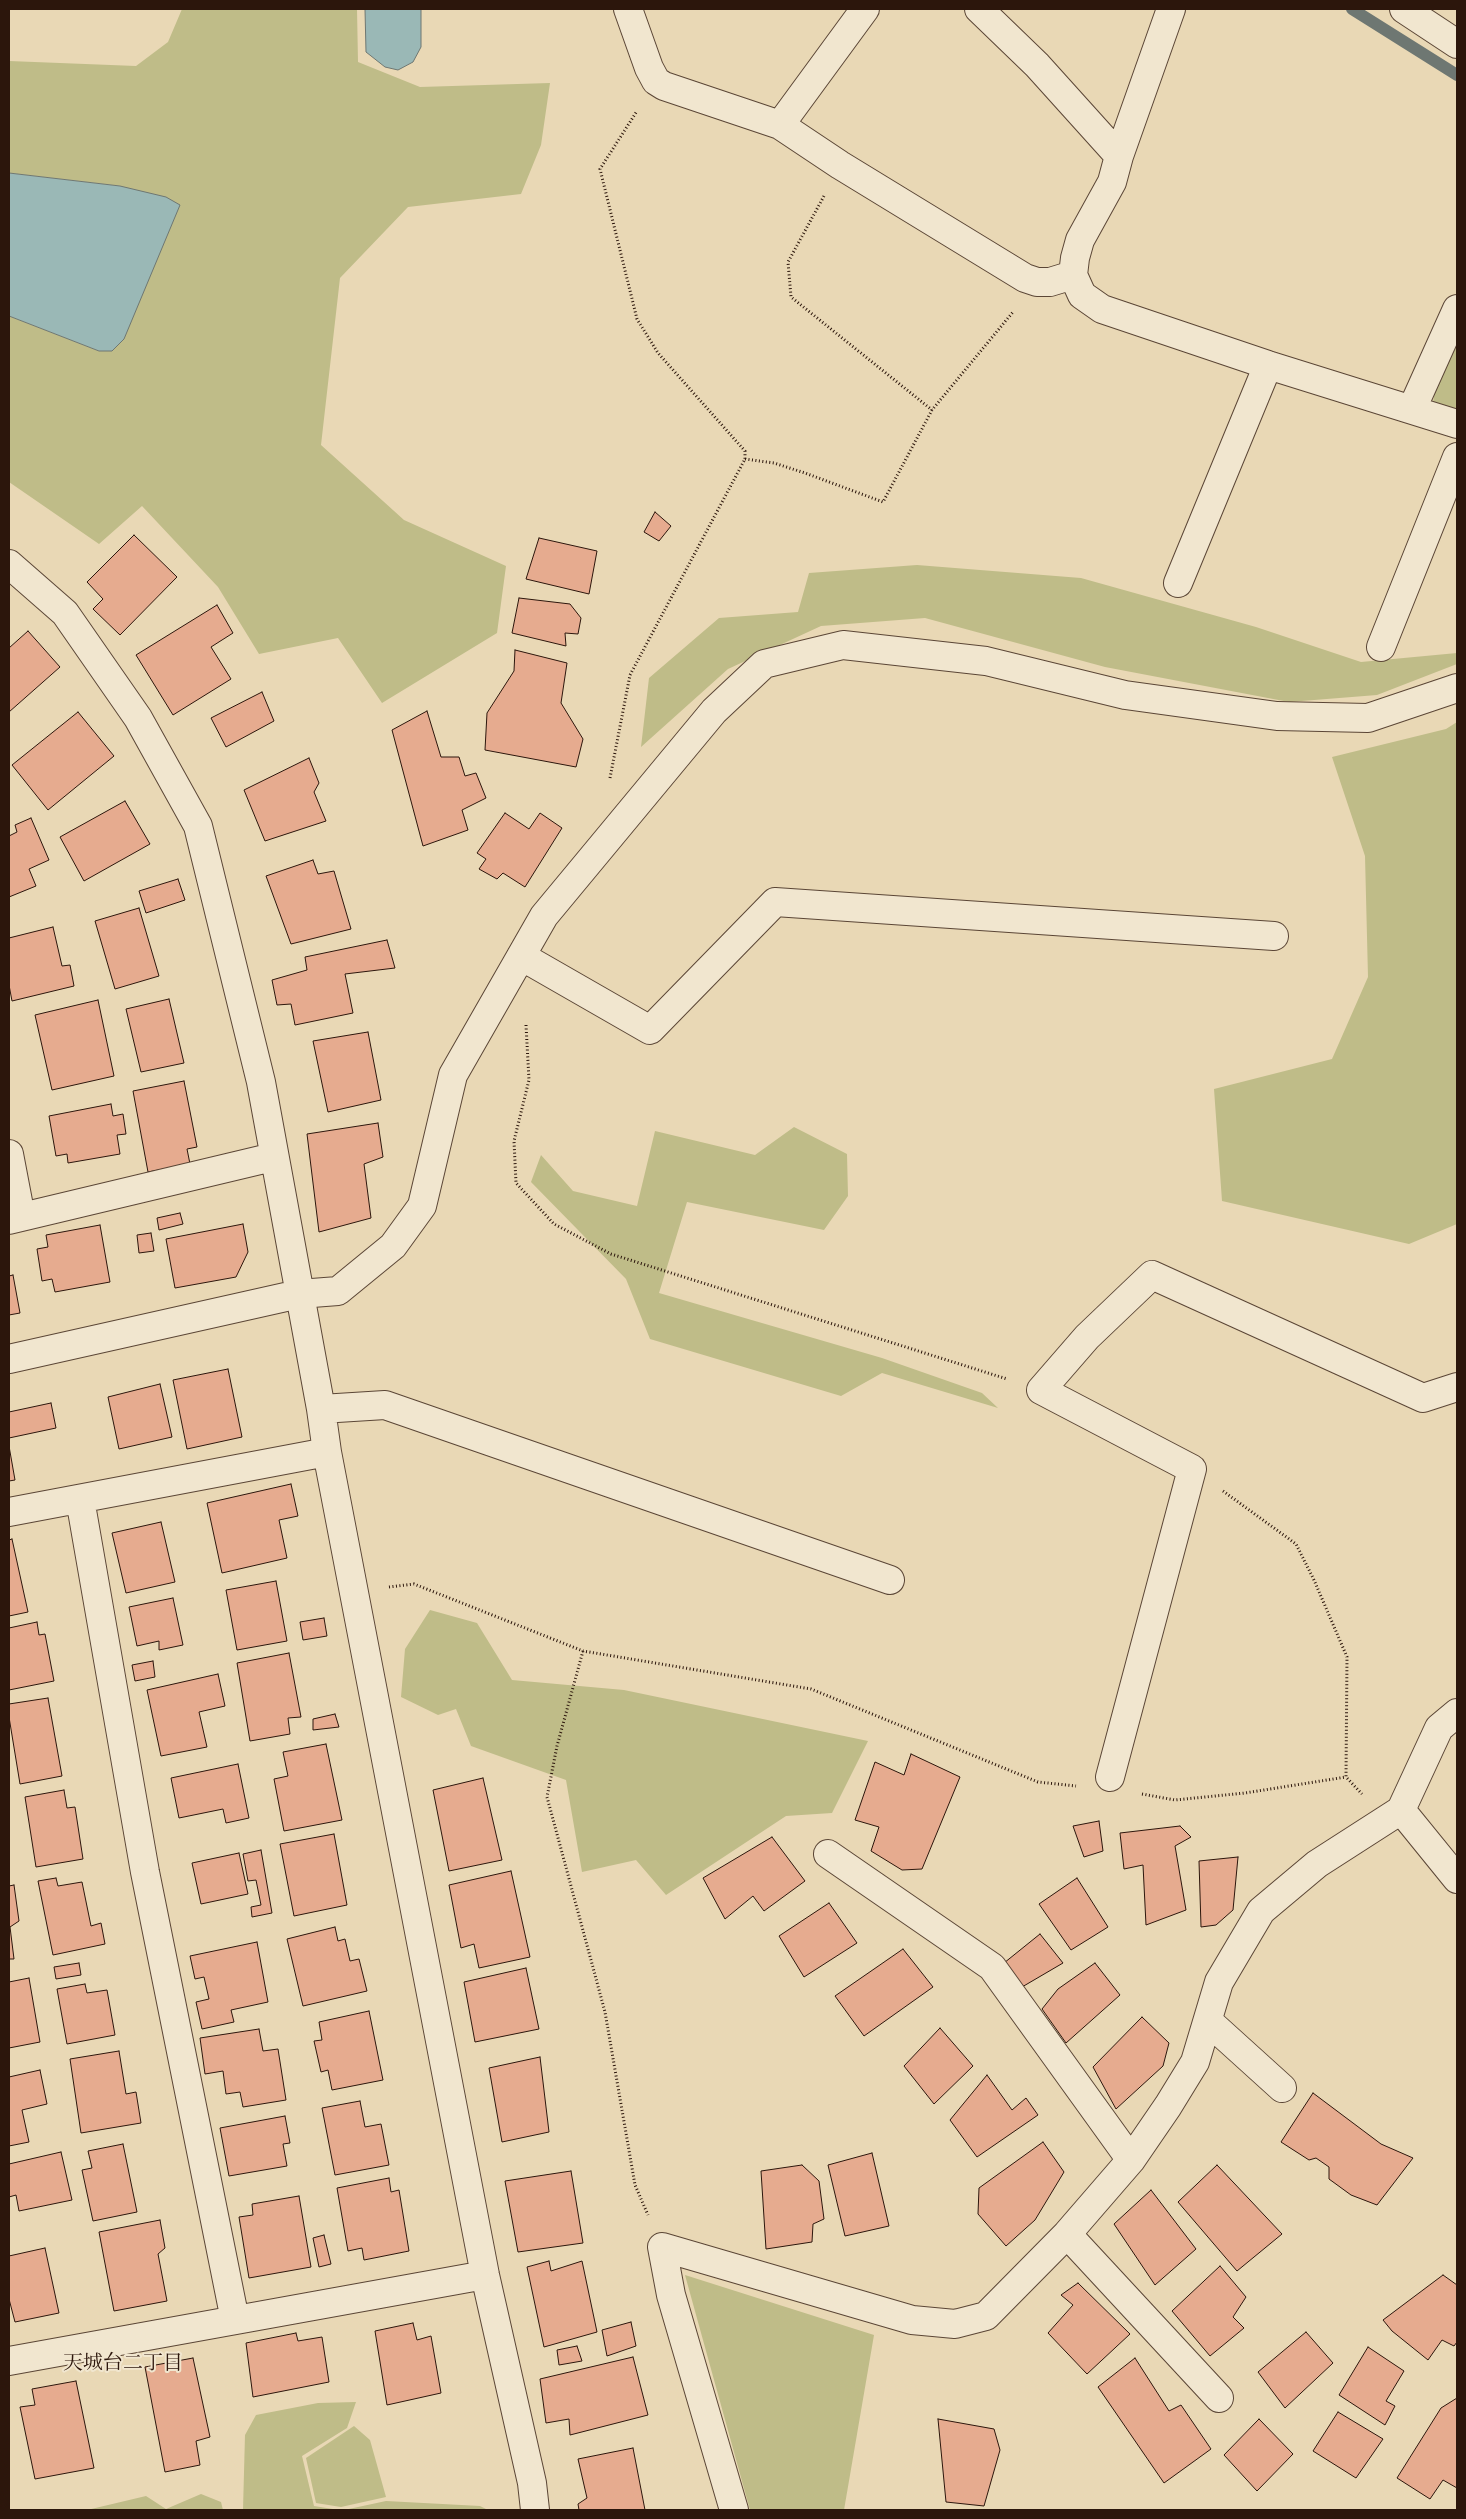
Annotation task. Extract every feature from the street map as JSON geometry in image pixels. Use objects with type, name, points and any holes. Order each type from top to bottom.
[{"type":"street","points":[[628,9],[648,68],[656,81],[664,86],[780,124],[840,166],[1025,278],[1037,282],[1050,282],[1073,275]]},
{"type":"street","points":[[780,124],[866,9]]},
{"type":"street","points":[[979,9],[1037,65],[1119,156]]},
{"type":"street","points":[[1171,9],[1119,156],[1112,182],[1080,240],[1073,275],[1082,295],[1102,309],[1268,365],[1457,424]]},
{"type":"street","points":[[1404,9],[1457,44]]},
{"type":"street","points":[[1412,409],[1457,309]]},
{"type":"street","points":[[1178,583],[1268,365]]},
{"type":"street","points":[[1381,647],[1457,458]]},
{"type":"street","points":[[9,564],[65,614],[138,718],[198,826],[261,1082],[273,1157],[321,1409],[327,1452],[485,2274],[532,2484],[535,2510]]},
{"type":"street","points":[[9,1358],[299,1294],[338,1291],[393,1246],[422,1206],[453,1075],[550,908],[714,711],[764,664],[843,644],[986,661],[1125,695],[1277,716],[1368,718],[1457,688]]},
{"type":"street","points":[[522,956],[650,1030],[775,902],[1274,936]]},
{"type":"street","points":[[9,1154],[15,1219],[273,1157]]},
{"type":"street","points":[[1098,1782],[1192,1468],[1041,1390],[1087,1337],[1152,1275],[1423,1398],[1457,1387]]},
{"type":"street","points":[[321,1409],[385,1405],[890,1580]]},
{"type":"street","points":[[9,1512],[327,1452]]},
{"type":"street","points":[[80,1499],[144,1872],[235,2320]]},
{"type":"street","points":[[734,2510],[671,2295],[662,2247],[912,2320],[955,2324],[986,2316],[1067,2234],[1132,2160],[1195,2062],[1220,1982],[1261,1911],[1317,1864],[1401,1810],[1439,1728],[1457,1713]]},
{"type":"street","points":[[1401,1810],[1457,1879]]},
{"type":"street","points":[[828,1854],[992,1968],[1132,2160]]},
{"type":"street","points":[[1208,2021],[1282,2088]]},
{"type":"street","points":[[1067,2234],[1219,2398]]},
{"type":"street","points":[[9,2361],[485,2274]]},
{"type":"path","points":[[610,779],[630,675],[745,459],[745,451],[658,353],[638,319],[600,169],[656,81]]},
{"type":"path","points":[[840,166],[788,262],[791,297],[932,410]]},
{"type":"path","points":[[745,459],[774,463],[884,502],[932,410],[1037,282]]},
{"type":"path","points":[[525,1023],[529,1080],[514,1141],[516,1183],[554,1224],[611,1254],[1041,1390]]},
{"type":"path","points":[[1192,1468],[1296,1544],[1347,1657],[1346,1777],[1375,1808],[1401,1810]]},
{"type":"path","points":[[355,1591],[414,1584],[583,1651],[811,1689],[1038,1782],[1098,1782]]},
{"type":"path","points":[[583,1651],[557,1746],[547,1797],[605,2012],[635,2185],[662,2247]]},
{"type":"path","points":[[1140,1794],[1175,1800],[1245,1793],[1346,1777]]},
{"type":"shaded area","points":[[182,9],[357,9],[358,62],[420,87],[550,83],[541,145],[521,194],[408,207],[340,278],[321,445],[404,520],[506,566],[497,633],[382,703],[338,638],[259,654],[218,587],[142,506],[99,544],[9,482],[9,316],[99,351],[112,351],[120,186],[9,173],[9,61],[136,66],[168,42]]},
{"type":"shaded area","points":[[1457,338],[1457,409],[1433,402],[1437,378]]},
{"type":"shaded area","points":[[917,565],[1081,578],[1256,627],[1361,662],[1457,653],[1457,664],[1377,695],[1289,702],[1105,667],[925,618],[821,626],[728,669],[641,747],[649,678],[719,618],[798,612],[809,573]]},
{"type":"shaded area","points":[[1457,722],[1457,1224],[1409,1244],[1222,1201],[1214,1089],[1332,1059],[1368,977],[1365,856],[1332,757],[1446,729]]},
{"type":"shaded area","points":[[794,1127],[847,1154],[848,1196],[824,1230],[687,1202],[659,1293],[882,1358],[982,1393],[998,1408],[882,1373],[841,1396],[650,1339],[626,1279],[531,1182],[541,1155],[573,1191],[637,1206],[655,1131],[755,1155]]},
{"type":"shaded area","points":[[430,1610],[477,1623],[512,1680],[624,1690],[868,1741],[832,1813],[786,1816],[666,1895],[636,1860],[582,1872],[566,1780],[471,1746],[456,1709],[438,1715],[401,1697],[405,1649]]},
{"type":"shaded area","points":[[685,2275],[874,2335],[844,2510],[750,2510]]},
{"type":"shaded area","points":[[356,2402],[347,2428],[302,2456],[314,2506],[339,2510],[243,2510],[245,2435],[256,2415],[318,2403]]},
{"type":"shaded area","points":[[354,2426],[370,2440],[386,2497],[341,2507],[316,2503],[306,2458]]},
{"type":"shaded area","points":[[201,2494],[221,2502],[223,2510],[87,2510],[146,2496],[166,2509]]},
{"type":"shaded area","points":[[386,2501],[480,2506],[488,2510],[344,2510]]},
{"type":"water","points":[[365,9],[421,9],[421,47],[413,62],[398,70],[385,67],[366,52]]},
{"type":"water","points":[[9,173],[120,186],[166,197],[180,205],[124,339],[112,351],[99,351],[9,316]]},
{"type":"building","points":[[655,512],[671,526],[659,541],[644,532]]},
{"type":"building","points":[[134,535],[177,577],[120,635],[93,609],[103,599],[87,582]]},
{"type":"building","points":[[539,538],[597,551],[589,594],[526,579]]},
{"type":"building","points":[[519,598],[570,604],[581,618],[578,634],[565,633],[566,646],[512,633]]},
{"type":"building","points":[[217,605],[233,633],[211,647],[231,679],[173,715],[136,655]]},
{"type":"building","points":[[28,631],[60,667],[9,712],[9,648]]},
{"type":"building","points":[[515,650],[567,663],[561,703],[583,739],[576,767],[485,750],[487,713],[514,671]]},
{"type":"building","points":[[262,692],[274,721],[226,747],[211,718]]},
{"type":"building","points":[[427,711],[441,757],[459,757],[465,776],[476,773],[486,798],[462,810],[468,830],[423,846],[392,730]]},
{"type":"building","points":[[78,712],[114,756],[48,810],[12,765]]},
{"type":"building","points":[[309,758],[319,783],[314,792],[326,821],[265,841],[244,790]]},
{"type":"building","points":[[125,801],[150,844],[84,881],[60,837]]},
{"type":"building","points":[[505,813],[529,829],[540,813],[562,828],[525,887],[503,873],[497,879],[479,869],[486,859],[477,853]]},
{"type":"building","points":[[31,818],[49,860],[29,869],[36,886],[9,897],[9,836],[17,832],[15,825]]},
{"type":"building","points":[[313,860],[318,874],[334,871],[351,929],[291,944],[266,876]]},
{"type":"building","points":[[178,879],[185,900],[146,913],[139,891]]},
{"type":"building","points":[[139,908],[159,976],[115,989],[95,921]]},
{"type":"building","points":[[53,927],[62,966],[70,965],[74,986],[12,1001],[9,985],[9,938]]},
{"type":"building","points":[[387,940],[395,968],[345,974],[353,1013],[295,1025],[291,1004],[277,1005],[272,980],[307,970],[305,957]]},
{"type":"building","points":[[169,999],[184,1063],[141,1072],[126,1009]]},
{"type":"building","points":[[98,1000],[114,1076],[52,1090],[35,1015]]},
{"type":"building","points":[[368,1032],[381,1100],[328,1112],[313,1041]]},
{"type":"building","points":[[184,1081],[197,1147],[187,1149],[190,1164],[148,1172],[133,1091]]},
{"type":"building","points":[[111,1104],[113,1116],[123,1114],[126,1134],[117,1135],[120,1154],[68,1163],[67,1154],[56,1156],[49,1116]]},
{"type":"building","points":[[378,1123],[383,1157],[364,1164],[371,1218],[319,1232],[307,1134]]},
{"type":"building","points":[[180,1213],[183,1224],[159,1230],[157,1218]]},
{"type":"building","points":[[243,1224],[248,1252],[236,1277],[175,1288],[166,1239]]},
{"type":"building","points":[[100,1225],[110,1282],[55,1292],[52,1279],[42,1281],[37,1249],[48,1247],[46,1235]]},
{"type":"building","points":[[151,1233],[154,1251],[139,1253],[137,1235]]},
{"type":"building","points":[[13,1275],[20,1313],[9,1315],[9,1276]]},
{"type":"building","points":[[228,1369],[242,1437],[187,1449],[173,1380]]},
{"type":"building","points":[[160,1384],[172,1437],[119,1449],[108,1397]]},
{"type":"building","points":[[51,1403],[56,1428],[9,1438],[9,1412]]},
{"type":"building","points":[[9,1446],[15,1480],[9,1481]]},
{"type":"building","points":[[291,1484],[298,1516],[279,1520],[287,1558],[222,1573],[207,1503]]},
{"type":"building","points":[[161,1522],[175,1582],[126,1593],[112,1533]]},
{"type":"building","points":[[12,1539],[28,1612],[9,1616],[9,1540]]},
{"type":"building","points":[[276,1581],[287,1641],[237,1650],[226,1590]]},
{"type":"building","points":[[173,1598],[183,1645],[159,1650],[159,1641],[137,1646],[129,1607]]},
{"type":"building","points":[[324,1618],[327,1636],[303,1640],[300,1622]]},
{"type":"building","points":[[37,1622],[39,1635],[45,1634],[54,1681],[9,1690],[9,1628]]},
{"type":"building","points":[[289,1653],[301,1717],[288,1718],[290,1734],[250,1741],[237,1663]]},
{"type":"building","points":[[153,1661],[155,1677],[135,1681],[132,1665]]},
{"type":"building","points":[[218,1674],[225,1706],[199,1712],[207,1747],[161,1756],[147,1690]]},
{"type":"building","points":[[48,1698],[62,1776],[20,1784],[9,1717],[9,1704]]},
{"type":"building","points":[[335,1714],[339,1727],[313,1730],[313,1719]]},
{"type":"building","points":[[326,1744],[342,1820],[284,1831],[274,1779],[288,1776],[283,1752]]},
{"type":"building","points":[[911,1754],[960,1777],[922,1869],[902,1870],[871,1851],[879,1827],[855,1820],[875,1762],[904,1775]]},
{"type":"building","points":[[238,1764],[249,1818],[226,1823],[223,1809],[179,1818],[171,1778]]},
{"type":"building","points":[[483,1778],[502,1860],[449,1871],[433,1790]]},
{"type":"building","points":[[64,1790],[67,1808],[75,1807],[83,1859],[36,1867],[25,1797]]},
{"type":"building","points":[[1099,1821],[1103,1851],[1084,1857],[1073,1826]]},
{"type":"building","points":[[1180,1826],[1191,1837],[1175,1846],[1186,1910],[1146,1925],[1143,1865],[1124,1869],[1120,1833]]},
{"type":"building","points":[[334,1834],[347,1905],[294,1916],[280,1844]]},
{"type":"building","points":[[772,1837],[805,1881],[764,1911],[753,1896],[725,1919],[703,1878]]},
{"type":"building","points":[[261,1850],[272,1913],[252,1917],[251,1907],[261,1905],[256,1880],[248,1881],[243,1854]]},
{"type":"building","points":[[239,1853],[248,1894],[201,1904],[192,1863]]},
{"type":"building","points":[[1238,1857],[1233,1910],[1216,1925],[1201,1927],[1199,1861]]},
{"type":"building","points":[[511,1871],[530,1957],[479,1968],[474,1944],[461,1948],[449,1885]]},
{"type":"building","points":[[56,1878],[58,1886],[82,1882],[91,1926],[101,1923],[105,1944],[53,1955],[38,1881]]},
{"type":"building","points":[[1077,1878],[1108,1927],[1071,1950],[1039,1904]]},
{"type":"building","points":[[14,1885],[19,1921],[10,1927],[14,1959],[9,1959],[9,1886]]},
{"type":"building","points":[[829,1903],[857,1943],[804,1977],[779,1936]]},
{"type":"building","points":[[335,1927],[338,1941],[345,1939],[350,1961],[359,1959],[367,1991],[303,2006],[287,1939]]},
{"type":"building","points":[[1040,1934],[1063,1963],[1022,1987],[1004,1963]]},
{"type":"building","points":[[257,1942],[268,2002],[231,2010],[234,2022],[202,2029],[196,2002],[209,1999],[204,1977],[195,1979],[190,1956]]},
{"type":"building","points":[[903,1949],[933,1987],[864,2036],[835,1996]]},
{"type":"building","points":[[79,1963],[81,1975],[56,1979],[54,1967]]},
{"type":"building","points":[[1095,1963],[1120,1995],[1066,2043],[1042,2009],[1058,1989]]},
{"type":"building","points":[[526,1968],[539,2029],[475,2042],[464,1982]]},
{"type":"building","points":[[29,1978],[40,2042],[9,2048],[9,1982]]},
{"type":"building","points":[[85,1984],[87,1993],[107,1990],[115,2035],[67,2044],[57,1989]]},
{"type":"building","points":[[369,2011],[383,2080],[332,2090],[328,2070],[321,2072],[314,2041],[322,2040],[319,2022]]},
{"type":"building","points":[[1142,2017],[1169,2043],[1163,2066],[1116,2109],[1093,2067]]},
{"type":"building","points":[[940,2028],[973,2066],[934,2104],[904,2066]]},
{"type":"building","points":[[259,2029],[263,2051],[278,2049],[286,2100],[243,2107],[240,2092],[226,2094],[223,2071],[205,2074],[200,2038]]},
{"type":"building","points":[[119,2051],[126,2094],[136,2092],[141,2123],[81,2133],[70,2059]]},
{"type":"building","points":[[540,2057],[549,2132],[502,2142],[489,2068]]},
{"type":"building","points":[[40,2070],[47,2104],[22,2110],[29,2142],[9,2146],[9,2077]]},
{"type":"building","points":[[987,2075],[1012,2110],[1026,2098],[1038,2115],[977,2157],[950,2120]]},
{"type":"building","points":[[1313,2093],[1381,2144],[1413,2158],[1377,2205],[1351,2195],[1329,2179],[1329,2167],[1316,2158],[1309,2160],[1281,2142]]},
{"type":"building","points":[[360,2101],[365,2127],[381,2124],[389,2165],[335,2175],[322,2108]]},
{"type":"building","points":[[285,2116],[290,2143],[283,2144],[287,2166],[229,2176],[220,2128]]},
{"type":"building","points":[[1043,2142],[1064,2172],[1035,2220],[1006,2246],[978,2214],[979,2188]]},
{"type":"building","points":[[123,2144],[137,2212],[93,2221],[82,2170],[92,2168],[88,2151]]},
{"type":"building","points":[[61,2152],[72,2200],[19,2211],[16,2195],[9,2197],[9,2164]]},
{"type":"building","points":[[872,2153],[889,2226],[845,2236],[828,2165]]},
{"type":"building","points":[[802,2165],[819,2181],[824,2219],[813,2224],[812,2242],[766,2249],[761,2171]]},
{"type":"building","points":[[1217,2165],[1282,2234],[1237,2271],[1178,2202]]},
{"type":"building","points":[[571,2171],[583,2243],[518,2252],[505,2181]]},
{"type":"building","points":[[389,2178],[391,2192],[399,2190],[409,2251],[364,2260],[362,2248],[348,2251],[337,2188]]},
{"type":"building","points":[[1151,2190],[1196,2249],[1155,2285],[1114,2224]]},
{"type":"building","points":[[299,2196],[311,2267],[249,2278],[239,2217],[253,2215],[252,2204]]},
{"type":"building","points":[[160,2220],[165,2248],[158,2254],[167,2301],[114,2311],[99,2232]]},
{"type":"building","points":[[324,2235],[331,2264],[319,2267],[313,2238]]},
{"type":"building","points":[[45,2248],[59,2313],[15,2322],[9,2299],[9,2256]]},
{"type":"building","points":[[549,2261],[551,2271],[582,2261],[597,2332],[544,2347],[527,2267]]},
{"type":"building","points":[[1220,2266],[1246,2297],[1233,2317],[1244,2328],[1210,2356],[1172,2311]]},
{"type":"building","points":[[1443,2275],[1457,2285],[1457,2342],[1454,2346],[1442,2340],[1428,2360],[1392,2331],[1383,2320]]},
{"type":"building","points":[[1078,2283],[1130,2334],[1087,2374],[1048,2333],[1073,2305],[1061,2295]]},
{"type":"building","points":[[631,2322],[636,2346],[607,2356],[602,2330]]},
{"type":"building","points":[[413,2323],[417,2340],[431,2336],[441,2393],[387,2405],[375,2331]]},
{"type":"building","points":[[1306,2332],[1333,2363],[1285,2408],[1258,2372]]},
{"type":"building","points":[[296,2333],[298,2341],[322,2337],[329,2382],[253,2397],[246,2343]]},
{"type":"building","points":[[577,2346],[582,2361],[559,2365],[557,2350]]},
{"type":"building","points":[[1368,2347],[1404,2371],[1386,2401],[1395,2406],[1385,2425],[1339,2395]]},
{"type":"building","points":[[633,2357],[648,2415],[570,2435],[569,2419],[546,2423],[540,2379]]},
{"type":"building","points":[[193,2358],[210,2437],[196,2441],[200,2465],[165,2472],[145,2367]]},
{"type":"building","points":[[1135,2358],[1169,2411],[1181,2405],[1211,2449],[1164,2483],[1098,2387]]},
{"type":"building","points":[[76,2381],[94,2468],[35,2479],[20,2407],[35,2405],[32,2389]]},
{"type":"building","points":[[1457,2398],[1457,2488],[1443,2480],[1430,2499],[1397,2478],[1441,2408]]},
{"type":"building","points":[[1338,2412],[1383,2439],[1356,2478],[1313,2451]]},
{"type":"building","points":[[938,2419],[994,2429],[1000,2450],[984,2506],[946,2502]]},
{"type":"building","points":[[1259,2419],[1293,2454],[1257,2491],[1224,2455]]},
{"type":"building","points":[[633,2448],[645,2510],[579,2510],[578,2504],[587,2498],[578,2459]]},
{"type":"waterway","points":[[1352,9],[1457,75]]},
{"type":"district","name":"天城台二丁目","points":[[123,2365]]}]
